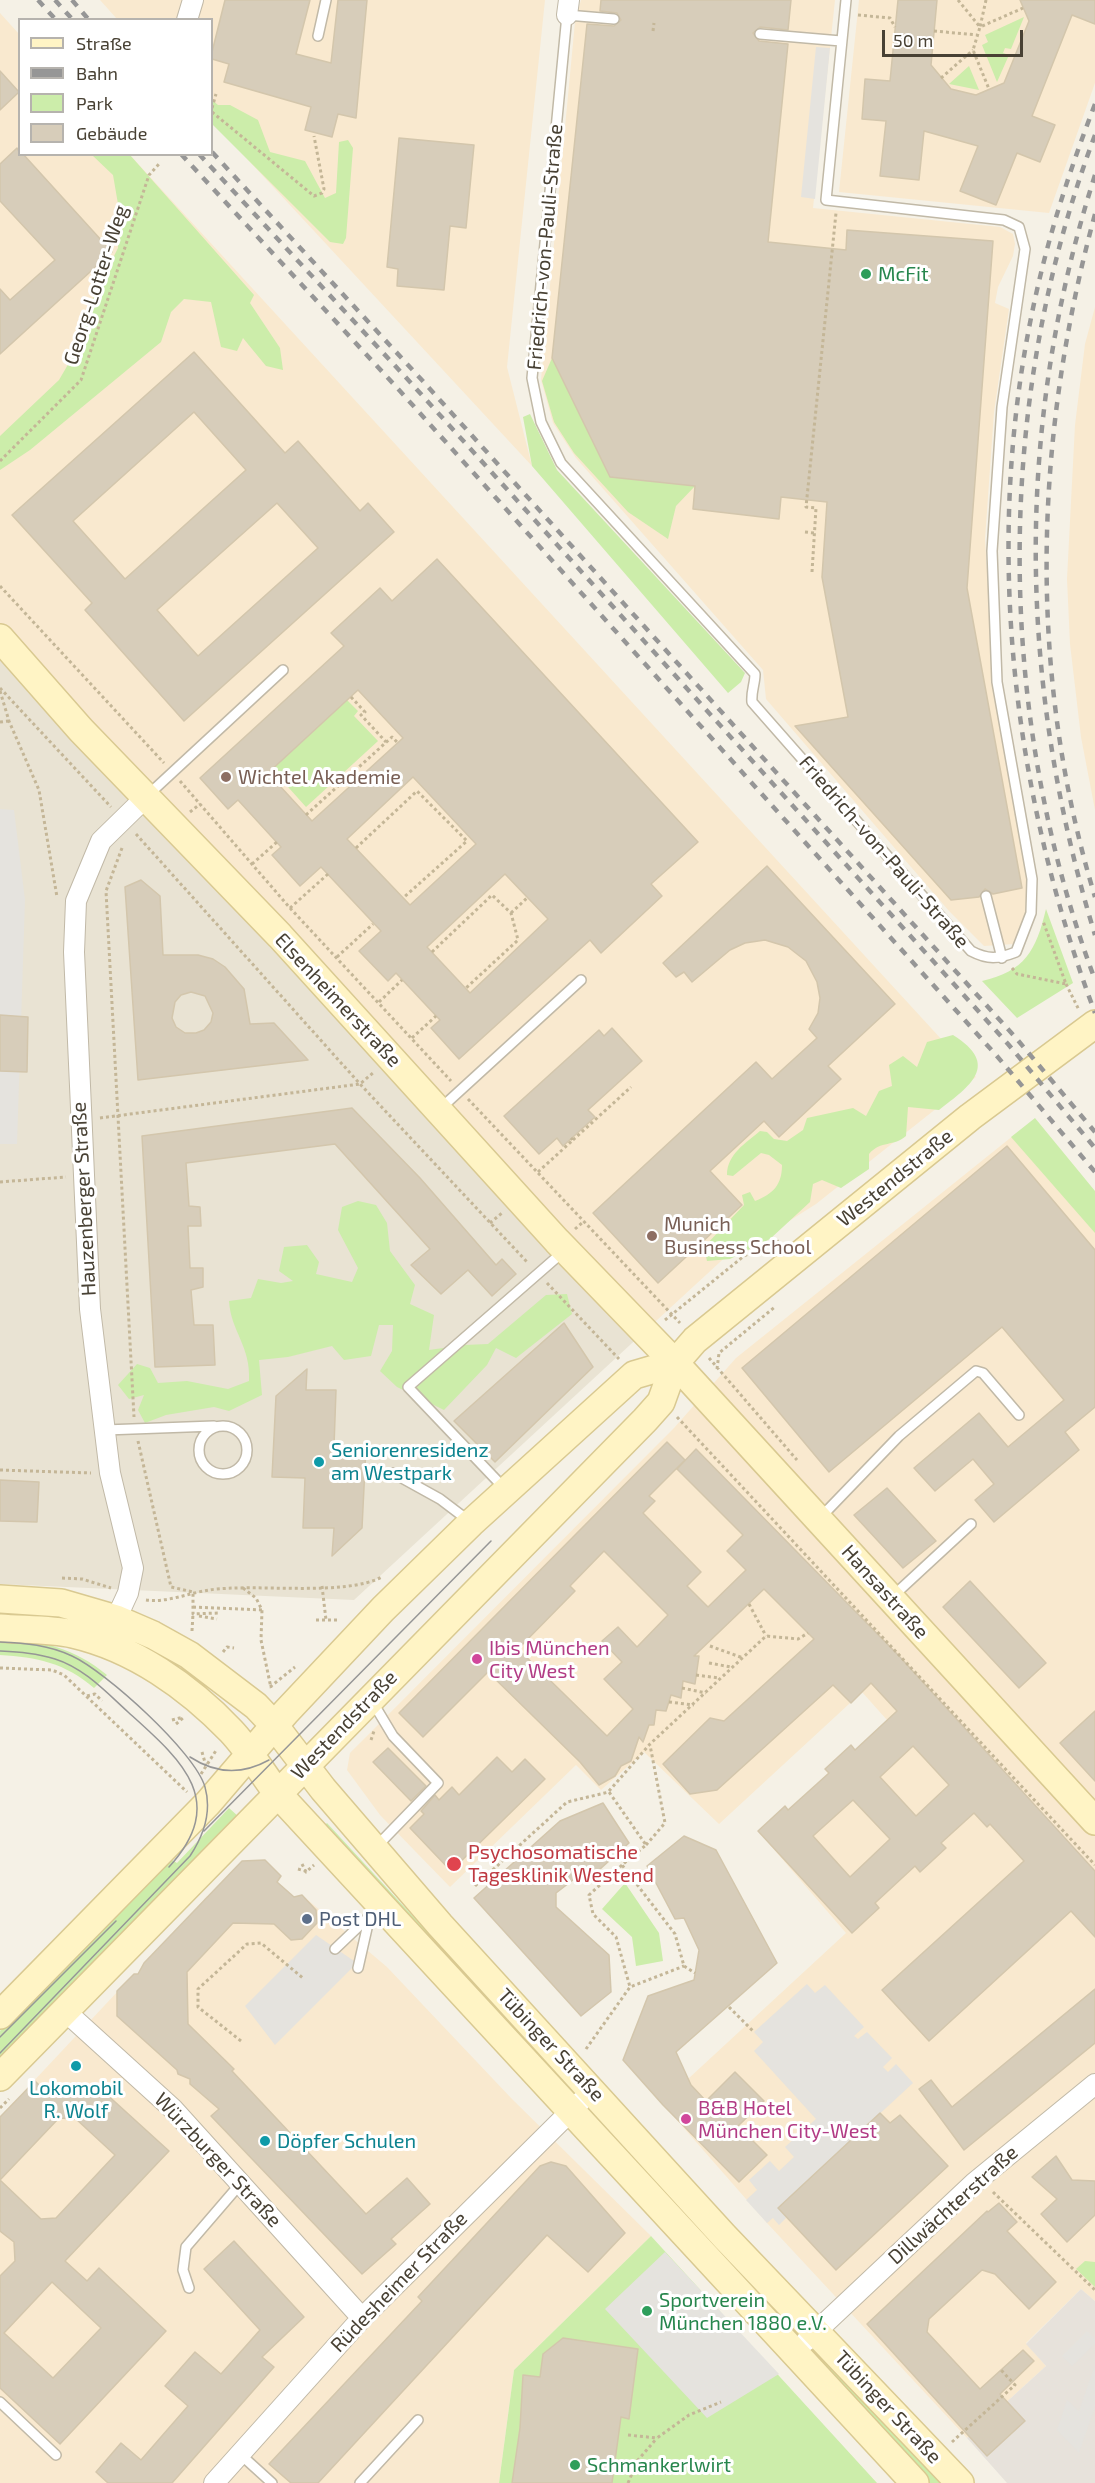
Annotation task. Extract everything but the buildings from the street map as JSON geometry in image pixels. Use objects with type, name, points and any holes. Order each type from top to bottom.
[{"type":"main road","name":"Elsenheimerstraße","points":[[0,638],[81,730],[280,936],[439,1109],[569,1240],[675,1363]]},
{"type":"main road","name":"Westendstraße","points":[[0,2015],[208,1803],[299,1757],[370,1698],[661,1402],[675,1363],[707,1329],[970,1117],[1095,1024]]},
{"type":"main road","name":"Westendstraße","points":[[0,2078],[65,2011],[264,1775],[274,1725],[383,1609],[506,1490],[634,1375],[675,1363]]},
{"type":"main road","name":"Hansastraße","points":[[675,1363],[1095,1821]]},
{"type":"main road","name":"Tübinger Straße","points":[[0,1599],[62,1603],[116,1619],[153,1635],[189,1655],[242,1695],[274,1725],[374,1849],[440,1925],[724,2236],[960,2483]]},
{"type":"main road","name":"Tübinger Straße","points":[[0,1628],[73,1634],[134,1657],[197,1698],[232,1732],[264,1775],[375,1910],[570,2110],[915,2483]]},
{"type":"street","points":[[188,18],[193,0]]},
{"type":"street","name":"Hauzenberger Straße","points":[[116,1619],[119,1591],[133,1568],[110,1473],[90,1309],[74,952],[76,901],[100,841],[146,797]]},
{"type":"street","name":"Würzburger Straße","points":[[65,2011],[174,2109],[362,2318]]},
{"type":"street","name":"Dillwächterstraße","points":[[816,2332],[979,2179],[1095,2084]]},
{"type":"street","name":"Rüdesheimer Straße","points":[[214,2483],[362,2318],[570,2110],[594,2091]]},
{"type":"street","points":[[794,2353],[816,2332]]},
{"type":"lane","points":[[318,36],[326,0]]},
{"type":"lane","points":[[846,0],[826,200],[1004,220],[1019,228],[1025,249],[1009,350],[1000,429],[992,551],[997,682],[1032,879],[1031,913],[1016,952],[1002,958],[986,896]]},
{"type":"lane","points":[[568,7],[614,19]]},
{"type":"lane","name":"Friedrich-von-Pauli-Straße","points":[[568,7],[532,378],[541,422],[561,463],[755,674],[755,683],[751,691],[752,702],[971,951],[986,959],[1002,958]]},
{"type":"lane","points":[[760,34],[841,41]]},
{"type":"lane","points":[[146,797],[283,670]]},
{"type":"lane","points":[[439,1109],[581,980]]},
{"type":"lane","points":[[506,1490],[408,1387],[538,1273],[569,1240]]},
{"type":"lane","points":[[818,1520],[899,1436],[976,1371],[983,1373],[1019,1415]]},
{"type":"lane","points":[[105,1430],[217,1426],[232,1427],[243,1436],[248,1452],[241,1467],[226,1474],[210,1471],[200,1458],[199,1449],[190,1427]]},
{"type":"lane","points":[[199,1449],[204,1435],[217,1426]]},
{"type":"lane","points":[[393,1473],[449,1505],[471,1523]]},
{"type":"lane","points":[[890,1599],[971,1524]]},
{"type":"lane","points":[[370,1698],[379,1709],[393,1736],[438,1783],[374,1849]]},
{"type":"lane","points":[[335,1949],[375,1910]]},
{"type":"lane","points":[[358,1968],[375,1910]]},
{"type":"lane","points":[[189,2288],[183,2270],[186,2247],[241,2183]]},
{"type":"lane","points":[[0,2402],[56,2455]]},
{"type":"lane","points":[[360,2483],[418,2420]]},
{"type":"lane","points":[[240,2454],[272,2483]]},
{"type":"path","points":[[958,0],[980,27]]},
{"type":"path","points":[[941,78],[973,50],[986,0]]},
{"type":"path","points":[[980,27],[1023,8]]},
{"type":"path","points":[[844,14],[890,18],[895,27]]},
{"type":"path","points":[[653,31],[654,23]]},
{"type":"path","points":[[934,31],[978,35]]},
{"type":"path","points":[[973,50],[989,89]]},
{"type":"path","points":[[213,106],[216,94]]},
{"type":"path","points":[[213,111],[314,196],[322,194],[324,189],[314,136]]},
{"type":"path","name":"Georg-Lotter-Weg","points":[[0,460],[81,380],[149,175],[159,164]]},
{"type":"path","points":[[812,572],[816,508],[806,507],[838,202]]},
{"type":"path","points":[[805,532],[814,533]]},
{"type":"path","points":[[0,586],[131,731],[173,773],[290,908],[672,1313],[744,1256]]},
{"type":"path","points":[[0,689],[9,721],[39,790],[58,901]]},
{"type":"path","points":[[0,689],[181,881],[360,1084],[620,1361]]},
{"type":"path","points":[[351,697],[364,712],[361,715],[386,742]]},
{"type":"path","points":[[0,722],[9,721]]},
{"type":"path","points":[[306,815],[392,736],[398,743]]},
{"type":"path","points":[[356,848],[417,790],[466,841],[403,898]]},
{"type":"path","points":[[436,810],[440,806]]},
{"type":"path","points":[[135,834],[115,861],[106,891],[135,1429],[171,1587],[193,1592]]},
{"type":"path","points":[[252,864],[277,842]]},
{"type":"path","points":[[290,908],[328,874]]},
{"type":"path","points":[[432,952],[492,896],[511,913],[518,940],[466,988]]},
{"type":"path","points":[[511,913],[527,898]]},
{"type":"path","points":[[1031,913],[1043,920],[1066,984],[1076,1003]]},
{"type":"path","points":[[337,957],[373,924]]},
{"type":"path","points":[[1002,958],[1017,974],[1066,984]]},
{"type":"path","points":[[379,1002],[402,980]]},
{"type":"path","points":[[412,1038],[436,1016]]},
{"type":"path","points":[[80,1116],[118,1117],[360,1084],[390,1057]]},
{"type":"path","points":[[538,1172],[631,1087]]},
{"type":"path","points":[[0,1182],[83,1176]]},
{"type":"path","points":[[490,1223],[505,1210]]},
{"type":"path","points":[[569,1240],[584,1221]]},
{"type":"path","points":[[717,1370],[719,1353],[752,1326]]},
{"type":"path","points":[[661,1402],[1095,1865]]},
{"type":"path","points":[[0,1470],[110,1473]]},
{"type":"path","points":[[119,1591],[153,1601],[193,1592],[365,1583],[384,1576]]},
{"type":"path","points":[[322,1586],[326,1620]]},
{"type":"path","points":[[243,1588],[256,1598],[262,1610],[261,1640],[270,1686]]},
{"type":"path","points":[[193,1592],[193,1614]]},
{"type":"path","points":[[749,1604],[766,1636]]},
{"type":"path","points":[[193,1607],[262,1610]]},
{"type":"path","points":[[193,1614],[218,1613]]},
{"type":"path","points":[[193,1614],[217,1619]]},
{"type":"path","points":[[316,1620],[340,1620]]},
{"type":"path","points":[[475,1886],[567,1802],[609,1792],[650,1744],[766,1636],[798,1639],[808,1633]]},
{"type":"path","points":[[710,1646],[743,1658]]},
{"type":"path","points":[[222,1653],[226,1647],[234,1648]]},
{"type":"path","points":[[709,1663],[731,1667]]},
{"type":"path","points":[[0,1668],[52,1670],[64,1675],[187,1792],[193,1785]]},
{"type":"path","points":[[696,1675],[719,1678]]},
{"type":"path","points":[[682,1688],[706,1693]]},
{"type":"path","points":[[87,1696],[95,1694],[102,1701]]},
{"type":"path","points":[[669,1702],[694,1705]]},
{"type":"path","points":[[182,1724],[177,1727],[172,1720],[184,1716]]},
{"type":"path","points":[[371,1740],[374,1731]]},
{"type":"path","points":[[630,1987],[616,1937],[593,1914],[589,1895],[646,1845],[665,1823],[650,1744]]},
{"type":"path","points":[[196,1780],[218,1748]]},
{"type":"path","points":[[202,1752],[209,1776]]},
{"type":"path","points":[[609,1792],[646,1845]]},
{"type":"path","points":[[306,1872],[318,1860]]},
{"type":"path","points":[[302,1864],[306,1872]]},
{"type":"path","points":[[622,1865],[675,1934],[684,1966],[695,1973]]},
{"type":"path","points":[[298,1869],[306,1872]]},
{"type":"path","points":[[241,2041],[198,2007],[198,1989],[247,1944],[261,1943],[304,1979]]},
{"type":"path","points":[[586,2049],[630,1987],[684,1966]]},
{"type":"path","points":[[729,2007],[754,2032]]},
{"type":"path","points":[[979,2179],[1095,2290]]},
{"type":"path","points":[[949,2445],[1015,2385],[1001,2370]]},
{"type":"path","points":[[628,2483],[638,2460],[657,2438],[689,2415],[721,2402]]},
{"type":"path","points":[[628,2435],[657,2438]]},
{"type":"shaded area","points":[[100,0],[545,0],[507,367],[532,466],[213,122],[213,18],[116,18]]},
{"type":"shaded area","points":[[581,0],[835,0],[813,208],[1000,227],[1013,234],[1015,244],[1013,256],[998,287],[995,303],[1009,309],[994,412],[985,539],[995,699],[1023,848],[1028,897],[1026,921],[1014,944],[984,946],[949,911],[766,699],[763,670],[576,458],[553,423],[541,380],[575,22]]},
{"type":"shaded area","points":[[859,0],[1095,0],[1095,83],[1049,213],[839,192]]},
{"type":"shaded area","points":[[0,13],[18,33],[18,156],[131,156],[976,1077],[816,1204],[775,1230],[732,1251],[644,1332],[0,637]]},
{"type":"shaded area","points":[[816,47],[830,48],[815,199],[801,197]]},
{"type":"shaded area","points":[[1095,307],[1095,810],[1081,737],[1070,644],[1067,579],[1075,425],[1085,344]]},
{"type":"shaded area","points":[[0,637],[644,1332],[354,1600],[0,1584]]},
{"type":"shaded area","points":[[0,809],[14,810],[25,900],[17,1144],[0,1144]]},
{"type":"shaded area","points":[[1019,1131],[1095,1220],[1095,2301],[1081,2289],[1026,2343],[1046,2366],[967,2438],[767,2223],[662,2103],[846,1933],[758,1831],[785,1806],[789,1810],[828,1774],[825,1769],[851,1745],[855,1750],[887,1720],[862,1692],[719,1824],[644,1752],[601,1790],[576,1765],[450,1887],[380,1815],[347,1770],[350,1753],[674,1428],[736,1358]]},
{"type":"shaded area","points":[[265,1860],[281,1876],[277,1882],[294,1897],[302,1895],[387,1967],[512,2099],[651,2236],[514,2370],[499,2483],[0,2483],[0,2117],[134,1974],[143,1975],[144,1963],[148,1963],[207,1896],[218,1898],[227,1887],[226,1878],[242,1861]]},
{"type":"shaded area","points":[[316,1935],[357,1963],[275,2045],[245,2006]]},
{"type":"shaded area","points":[[807,1984],[815,1993],[825,1985],[864,2027],[854,2036],[858,2039],[867,2032],[892,2058],[883,2067],[888,2072],[896,2064],[913,2083],[779,2207],[786,2218],[779,2225],[773,2218],[767,2223],[746,2200],[757,2190],[749,2180],[770,2161],[779,2171],[794,2157],[785,2147],[816,2119],[754,2051],[763,2042],[754,2032]]},
{"type":"shaded area","points":[[665,2252],[779,2374],[707,2418],[605,2309]]},
{"type":"shaded area","points":[[1081,2289],[1095,2301],[1095,2483],[1007,2483],[967,2438],[1046,2366],[1026,2344]]},
{"type":"shaded area","points":[[1087,2331],[1095,2339],[1095,2344],[1072,2366],[1062,2356]]},
{"type":"shaded area","points":[[1095,2365],[1095,2407],[1079,2453],[1057,2430],[1067,2400],[1079,2411]]},
{"type":"green space","points":[[1024,17],[1011,49],[1005,48],[1003,53],[1009,55],[997,82],[982,45],[988,42],[985,35]]},
{"type":"green space","points":[[969,66],[979,90],[949,84]]},
{"type":"green space","points":[[213,101],[218,105],[230,105],[258,120],[270,152],[305,161],[325,198],[336,193],[339,142],[348,140],[353,148],[346,238],[343,244],[330,242],[213,125]]},
{"type":"green space","points":[[93,156],[131,156],[254,295],[250,303],[280,348],[283,370],[266,366],[243,338],[237,351],[221,347],[211,302],[184,299],[171,312],[161,342],[30,450],[0,470],[0,436],[59,380],[77,349],[94,296],[118,248],[118,204],[113,175]]},
{"type":"green space","points":[[552,358],[610,477],[695,486],[676,506],[668,539],[628,512],[574,453],[554,422],[542,381]]},
{"type":"green space","points":[[530,414],[557,470],[745,673],[741,682],[728,693],[532,466],[523,417]]},
{"type":"green space","points":[[347,700],[358,711],[354,716],[378,741],[306,807],[272,769]]},
{"type":"green space","points":[[1046,909],[1073,983],[1017,1018],[982,981],[997,977],[1019,965],[1033,948]]},
{"type":"green space","points":[[953,1035],[975,1056],[978,1066],[976,1075],[970,1084],[939,1110],[908,1107],[906,1136],[878,1147],[869,1154],[869,1169],[841,1188],[822,1180],[813,1184],[810,1202],[770,1239],[730,1259],[707,1261],[704,1247],[744,1205],[742,1195],[750,1192],[755,1201],[761,1198],[775,1188],[782,1172],[782,1165],[769,1155],[761,1153],[733,1176],[727,1175],[730,1161],[743,1145],[760,1131],[767,1132],[774,1139],[787,1141],[803,1130],[807,1118],[853,1108],[866,1116],[879,1091],[892,1086],[889,1065],[903,1056],[917,1067],[927,1042]]},
{"type":"green space","points":[[1035,1118],[1095,1191],[1095,1233],[1011,1137]]},
{"type":"green space","points":[[358,1201],[376,1205],[387,1223],[390,1251],[415,1285],[410,1304],[434,1315],[429,1350],[488,1344],[546,1295],[567,1294],[572,1314],[516,1358],[496,1348],[487,1365],[444,1410],[397,1387],[380,1371],[392,1351],[393,1325],[379,1325],[371,1356],[344,1360],[332,1346],[288,1357],[259,1360],[262,1395],[229,1411],[214,1407],[166,1415],[145,1423],[138,1410],[144,1395],[129,1399],[118,1385],[137,1364],[150,1368],[158,1383],[187,1381],[228,1389],[249,1381],[247,1358],[233,1322],[229,1301],[251,1298],[258,1279],[281,1283],[293,1281],[279,1271],[284,1247],[307,1245],[319,1262],[316,1274],[352,1282],[358,1268],[338,1230],[342,1207]]},
{"type":"green space","points":[[0,1639],[30,1641],[57,1647],[83,1658],[107,1675],[94,1688],[83,1679],[50,1663],[26,1657],[0,1655]]},
{"type":"green space","points":[[229,1808],[239,1817],[0,2061],[0,2031],[145,1880],[151,1881],[172,1860],[177,1863]]},
{"type":"green space","points":[[327,1823],[444,1950],[577,2080],[565,2092],[323,1827]]},
{"type":"green space","points":[[625,1883],[659,1933],[663,1961],[636,1966],[632,1937],[602,1909]]},
{"type":"green space","name":"Sportverein München 1880 e.V.","points":[[651,2236],[877,2483],[499,2483],[514,2370]]},
{"type":"green space","points":[[1085,2261],[1095,2262],[1095,2287],[1076,2269]]},
{"type":"green space","points":[[815,2346],[949,2483],[924,2483],[810,2350]]},
{"type":"tram line","points":[[204,1831],[491,1541]]},
{"type":"tram line","points":[[0,1642],[55,1649],[87,1664],[105,1678],[147,1714],[185,1754],[205,1787],[208,1805],[203,1832],[190,1856],[0,2053]]},
{"type":"tram line","points":[[0,1651],[41,1655],[76,1668],[94,1681],[147,1729],[180,1764],[191,1782],[197,1801],[196,1821],[187,1843],[169,1867]]},
{"type":"tram line","points":[[190,1757],[210,1767],[229,1770],[249,1768],[269,1760]]},
{"type":"tram line","points":[[0,2037],[116,1921]]},
{"type":"railway","points":[[38,0],[54,18]]},
{"type":"railway","points":[[55,0],[71,18]]},
{"type":"railway","points":[[72,0],[87,18]]},
{"type":"railway","points":[[1095,104],[1052,230],[1022,366],[1012,459],[1009,553],[1012,647],[1023,740],[1041,833],[1065,924],[1095,1013]]},
{"type":"railway","points":[[1095,135],[1062,238],[1038,343],[1024,450],[1020,558],[1024,665],[1039,772],[1062,877],[1095,980]]},
{"type":"railway","points":[[213,153],[420,378],[1016,1038],[1095,1132]]},
{"type":"railway","points":[[183,156],[400,391],[996,1055],[1095,1172]]},
{"type":"railway","points":[[201,156],[411,383],[1008,1044],[1095,1148]]},
{"type":"railway","points":[[1095,175],[1069,270],[1050,365],[1039,460],[1036,555],[1040,650],[1051,745],[1070,840],[1095,935]]},
{"type":"railway","points":[[1095,214],[1075,299],[1060,384],[1050,470],[1047,556],[1049,641],[1058,727],[1073,812],[1095,897]]},
{"type":"place","name":"McFit","points":[[866,274]]},
{"type":"place","name":"Wichtel Akademie","points":[[226,777]]},
{"type":"place","name":"Munich Business School","points":[[652,1236]]},
{"type":"place","name":"Seniorenresidenz am Westpark","points":[[319,1462]]},
{"type":"place","name":"Ibis München City West","points":[[477,1659]]},
{"type":"place","name":"Psychosomatische Tagesklinik Westend","points":[[454,1864]]},
{"type":"place","name":"Post DHL","points":[[307,1919]]},
{"type":"place","name":"Lokomobil R. Wolf","points":[[76,2066]]},
{"type":"place","name":"B&B Hotel München City-West","points":[[686,2119]]},
{"type":"place","name":"Döpfer Schulen","points":[[265,2141]]},
{"type":"place","name":"Sportverein München 1880 e.V.","points":[[647,2311]]},
{"type":"place","name":"Schmankerlwirt","points":[[575,2465]]}]
